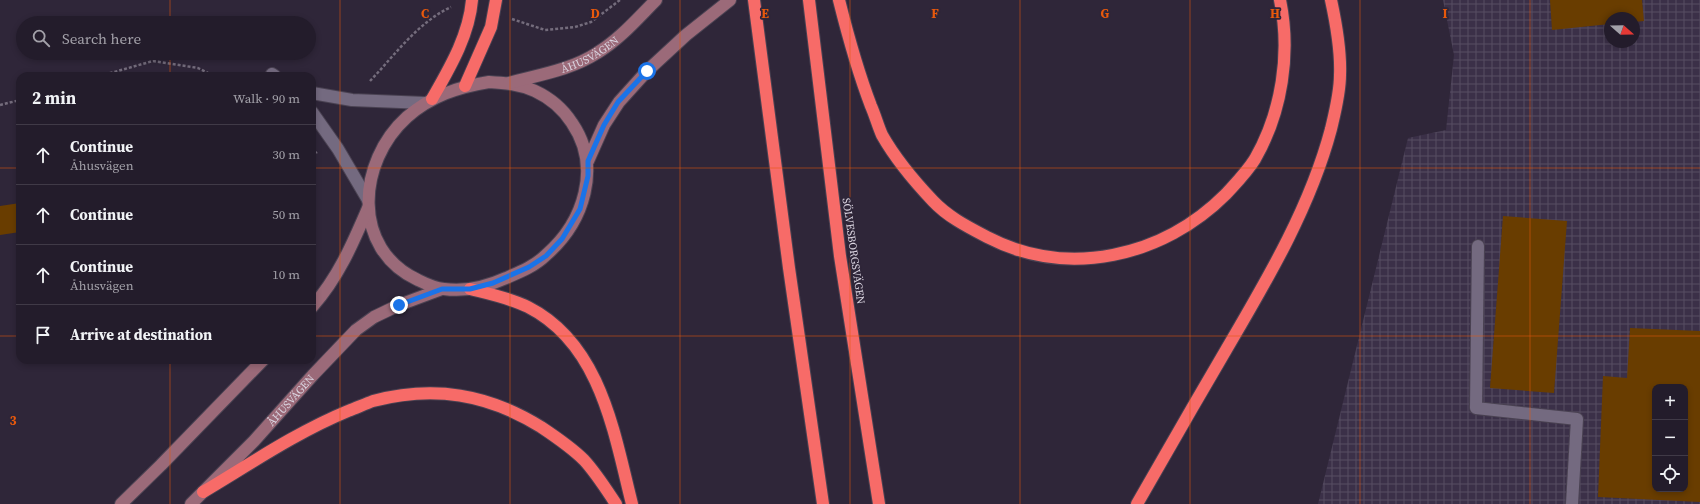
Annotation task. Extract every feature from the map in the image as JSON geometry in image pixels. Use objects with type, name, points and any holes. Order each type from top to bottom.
[{"type":"highway","points":[[428,101],[460,46],[468,23],[472,0]]},
{"type":"highway","points":[[465,86],[491,27],[496,0]]},
{"type":"highway","points":[[754,0],[762,70],[824,504]]},
{"type":"highway","name":"SÖLVESBORGSVÄGEN","points":[[809,0],[840,256],[879,504]]},
{"type":"highway","points":[[841,6],[860,77],[882,134],[908,173],[934,203],[963,224],[1002,245],[1029,254],[1064,258],[1096,258],[1117,255],[1148,246],[1181,229],[1211,209],[1237,183],[1254,160],[1270,129],[1281,92],[1285,54],[1280,0]]},
{"type":"highway","points":[[1137,504],[1259,294],[1287,241],[1312,185],[1333,119],[1340,75],[1336,25],[1331,0]]},
{"type":"highway","points":[[470,289],[501,296],[529,307],[560,330],[575,347],[592,371],[609,415],[632,504]]},
{"type":"highway","points":[[203,492],[302,433],[334,417],[372,402],[425,393],[454,394],[476,398],[526,418],[561,440],[584,460],[616,504]]},
{"type":"main road","name":"ÅHUSVÄGEN","points":[[507,83],[570,66],[596,54],[620,36],[656,0]]},
{"type":"main road","points":[[588,161],[604,125],[618,102],[647,71],[686,35],[730,0]]},
{"type":"main road","points":[[316,302],[338,272],[354,242],[368,203],[374,168],[382,149],[392,133],[406,118],[428,101],[465,86],[489,82],[507,83],[535,91],[560,107],[578,132],[588,161],[588,176],[580,209],[562,239],[546,256],[529,267],[493,283],[470,289],[442,289],[408,275],[396,267],[385,255],[374,234],[368,203]]},
{"type":"main road","name":"ÅHUSVÄGEN","points":[[191,504],[254,441],[313,375],[356,330],[380,314],[399,305],[442,289]]},
{"type":"main road","points":[[121,504],[259,364]]},
{"type":"lane","points":[[316,94],[352,100],[428,101]]},
{"type":"lane","points":[[316,118],[338,149],[368,203]]},
{"type":"lane","points":[[1478,246],[1476,408],[1577,419],[1572,504]]},
{"type":"path","points":[[114,72],[153,61],[198,68],[206,72]]},
{"type":"path","points":[[0,105],[16,101]]},
{"type":"shaded area","points":[[1443,0],[1700,0],[1700,504],[1318,504],[1408,138],[1446,130],[1454,55]]},
{"type":"building","points":[[1550,0],[1642,0],[1644,21],[1640,21],[1640,12],[1604,12],[1604,25],[1552,30]]},
{"type":"building","points":[[16,204],[16,233],[0,235],[0,206]]},
{"type":"building","points":[[1503,216],[1567,221],[1554,393],[1490,388]]},
{"type":"building","points":[[1630,328],[1700,331],[1700,502],[1598,497],[1603,376],[1627,378]]},
{"type":"route","points":[[399,305],[442,289],[470,289],[493,283],[512,276],[546,256],[562,239],[580,209],[588,176],[588,161],[604,125],[618,102],[647,71]]}]
